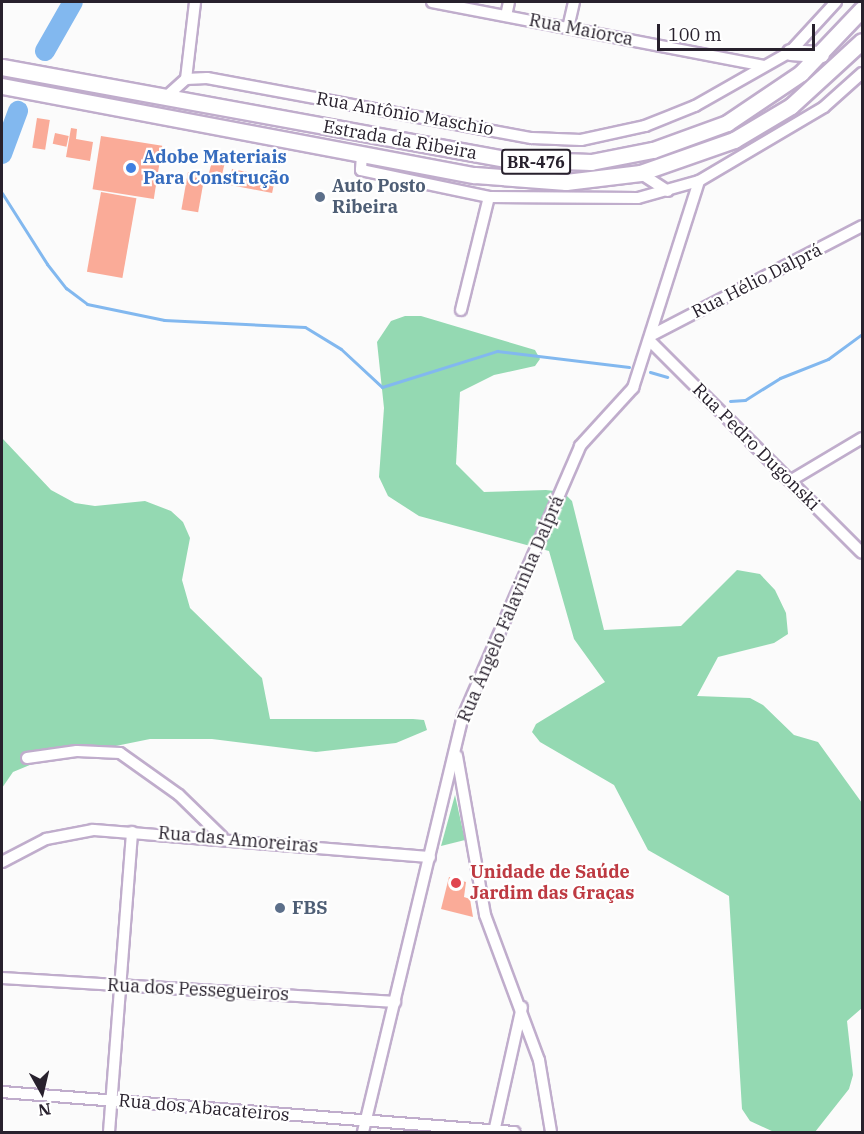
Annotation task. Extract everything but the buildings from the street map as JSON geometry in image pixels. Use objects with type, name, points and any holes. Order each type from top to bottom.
[{"type":"main road","name":"Estrada da Ribeira","points":[[2,66],[505,159],[591,162],[653,150],[727,123],[772,95],[821,54],[862,9]]},
{"type":"main road","name":"Estrada da Ribeira","points":[[2,86],[362,155],[540,183],[640,173],[701,155],[763,124],[822,82],[862,41]]},
{"type":"main road","points":[[790,52],[821,54]]},
{"type":"main road","points":[[2,57],[36,72]]},
{"type":"street","points":[[167,96],[186,79],[195,2]]},
{"type":"street","name":"Rua Maiorca","points":[[432,2],[764,66]]},
{"type":"street","points":[[506,15],[509,2]]},
{"type":"street","points":[[568,28],[574,2]]},
{"type":"street","name":"Rua Antônio Maschio","points":[[186,79],[207,78],[532,138],[580,140],[661,121],[790,52],[836,2]]},
{"type":"street","points":[[362,155],[361,170],[489,196],[638,198],[699,181],[824,107],[862,73]]},
{"type":"street","points":[[640,173],[668,191]]},
{"type":"street","name":"Rua Ângelo Falavinha Dalprá","points":[[364,1127],[471,696],[580,446],[629,395],[650,338],[699,181]]},
{"type":"street","points":[[461,310],[489,196]]},
{"type":"street","name":"Rua Hélio Dalprá","points":[[650,338],[862,226]]},
{"type":"street","name":"Rua Pedro Dugonski","points":[[650,338],[790,482],[862,551]]},
{"type":"street","points":[[790,482],[862,438]]},
{"type":"street","points":[[456,749],[485,915],[522,1005],[539,1060],[551,1132]]},
{"type":"street","points":[[27,758],[77,752],[120,753],[179,795],[222,837]]},
{"type":"street","name":"Rua das Amoreiras","points":[[2,862],[46,838],[93,830],[222,837],[430,857]]},
{"type":"street","points":[[109,1132],[132,832]]},
{"type":"street","name":"Rua dos Pessegueiros","points":[[2,978],[395,1002]]},
{"type":"street","points":[[494,1132],[522,1005]]},
{"type":"street","name":"Rua dos Abacateiros","points":[[2,1092],[111,1100],[364,1127],[514,1132]]},
{"type":"green space","points":[[405,316],[421,316],[535,350],[540,359],[535,366],[494,375],[460,392],[456,464],[484,492],[546,490],[563,492],[572,501],[604,630],[681,626],[737,570],[760,574],[775,590],[786,613],[788,634],[774,643],[718,657],[697,696],[750,698],[763,705],[794,735],[818,742],[862,803],[862,1008],[847,1021],[853,1075],[849,1089],[815,1132],[774,1132],[750,1121],[742,1109],[729,896],[648,850],[614,785],[540,742],[532,732],[536,724],[605,682],[574,639],[549,551],[419,516],[388,496],[379,477],[384,408],[377,342],[391,321]]},
{"type":"green space","points":[[2,438],[51,490],[75,503],[95,506],[145,501],[171,511],[183,522],[190,538],[182,580],[190,608],[262,678],[270,719],[413,719],[424,720],[427,730],[396,743],[316,752],[212,739],[150,739],[37,762],[13,772],[2,788]]},
{"type":"green space","points":[[455,795],[465,840],[441,846]]},
{"type":"waterway","points":[[45,51],[73,2]]},
{"type":"waterway","points":[[2,154],[18,111]]},
{"type":"waterway","points":[[2,193],[47,264],[66,288],[87,304],[164,320],[305,327],[341,349],[382,387],[497,351],[629,367]]},
{"type":"waterway","points":[[730,401],[745,400],[780,378],[828,359],[862,334]]},
{"type":"waterway","points":[[650,372],[667,377]]},
{"type":"place","name":"Adobe Materiais Para Construção","points":[[131,168]]},
{"type":"place","name":"Auto Posto Ribeira","points":[[320,197]]},
{"type":"place","name":"Unidade de Saúde Jardim das Graças","points":[[456,883]]},
{"type":"place","name":"FBS","points":[[280,908]]}]
